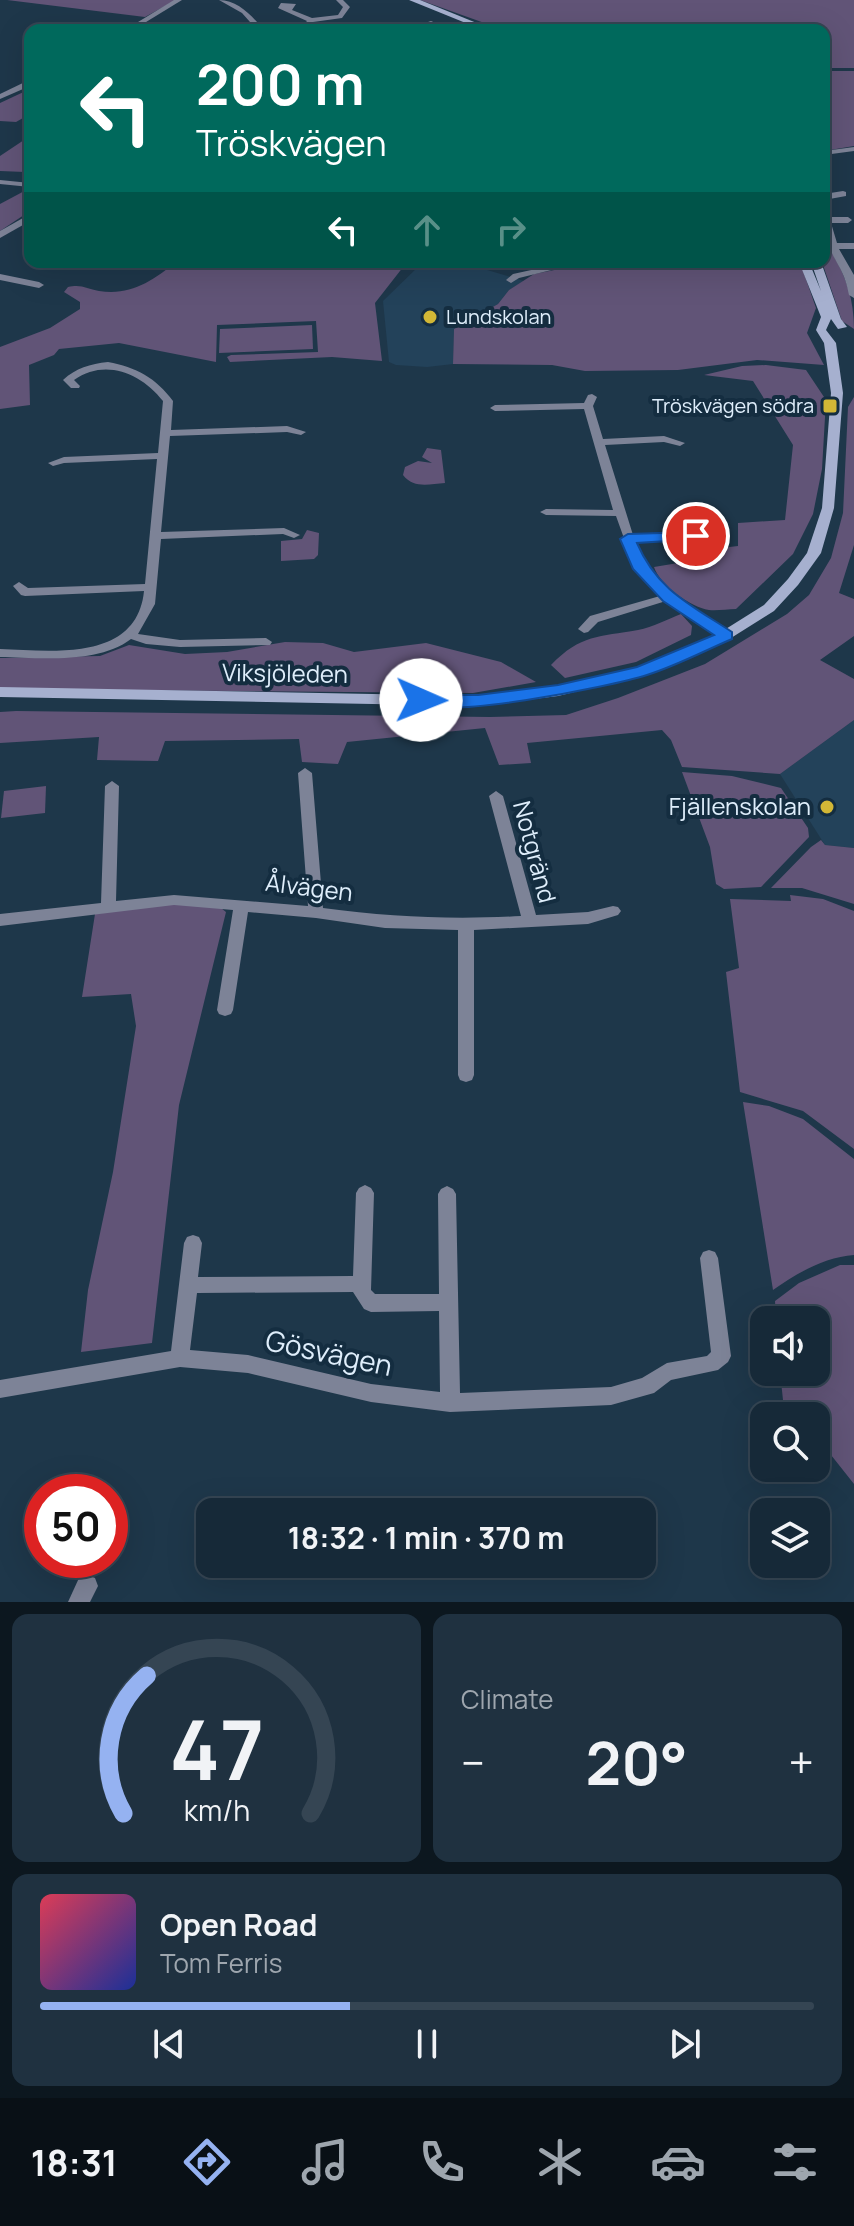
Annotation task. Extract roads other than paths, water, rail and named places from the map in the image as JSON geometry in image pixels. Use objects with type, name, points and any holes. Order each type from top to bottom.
[{"type":"main road","points":[[413,0],[475,24]]},
{"type":"main road","name":"Viksjöleden","points":[[806,268],[826,317],[837,393]]},
{"type":"main road","points":[[818,268],[836,319],[848,332]]},
{"type":"main road","points":[[826,332],[848,332]]},
{"type":"main road","name":"Viksjöleden","points":[[0,692],[478,701],[558,691],[642,671],[726,635],[769,608],[814,553],[828,508],[837,393],[848,332]]},
{"type":"main road","name":"Viksjöleden","points":[[0,701],[76,695]]},
{"type":"street","points":[[138,24],[179,0]]},
{"type":"street","points":[[222,0],[244,12],[255,24]]},
{"type":"street","points":[[289,10],[311,20],[340,17],[347,7],[339,0]]},
{"type":"street","points":[[307,24],[311,20]]},
{"type":"street","points":[[0,97],[24,86]]},
{"type":"street","points":[[830,152],[854,149]]},
{"type":"street","points":[[0,182],[24,185]]},
{"type":"street","points":[[830,196],[843,194]]},
{"type":"street","points":[[830,220],[848,220]]},
{"type":"street","points":[[0,235],[24,221]]},
{"type":"street","points":[[830,237],[852,276],[854,295]]},
{"type":"street","points":[[833,246],[854,246]]},
{"type":"street","points":[[511,280],[546,268]]},
{"type":"street","points":[[0,277],[39,285]]},
{"type":"street","points":[[0,653],[69,655],[104,647],[130,635],[149,604],[168,401],[161,391],[135,370],[117,366],[96,366],[77,371],[68,380],[75,386]]},
{"type":"street","points":[[495,408],[590,401],[628,539],[641,569],[668,597],[726,635]]},
{"type":"street","points":[[164,433],[287,429],[301,432]]},
{"type":"street","points":[[600,442],[664,439],[680,443]]},
{"type":"street","points":[[53,463],[162,456]]},
{"type":"street","points":[[546,512],[621,513]]},
{"type":"street","points":[[156,536],[284,531],[294,535]]},
{"type":"street","points":[[628,539],[696,536],[721,540]]},
{"type":"street","points":[[19,586],[25,592],[151,587]]},
{"type":"street","points":[[584,629],[594,619],[668,597]]},
{"type":"street","points":[[130,635],[156,643],[266,642]]},
{"type":"street","points":[[305,773],[316,912]]},
{"type":"street","points":[[108,906],[112,786]]},
{"type":"street","name":"Notgränd","points":[[496,796],[530,920]]},
{"type":"street","name":"Ålvägen","points":[[0,920],[174,900],[242,904],[385,922],[466,925],[588,918],[613,911]]},
{"type":"street","points":[[225,1010],[242,904]]},
{"type":"street","points":[[466,925],[466,1075]]},
{"type":"street","points":[[365,1193],[362,1293],[371,1303],[447,1302]]},
{"type":"street","points":[[447,1194],[450,1403]]},
{"type":"street","points":[[180,1358],[193,1243]]},
{"type":"street","name":"Gösvägen","points":[[0,1389],[180,1358],[248,1364],[371,1393],[450,1403],[611,1396],[647,1386],[667,1372],[711,1364],[721,1356],[709,1258]]},
{"type":"street","points":[[188,1285],[362,1284]]},
{"type":"place","name":"Lundskolan","points":[[430,317]]},
{"type":"place","name":"Tröskvägen södra","points":[[830,406]]},
{"type":"place","name":"Fjällenskolan","points":[[827,807]]}]
